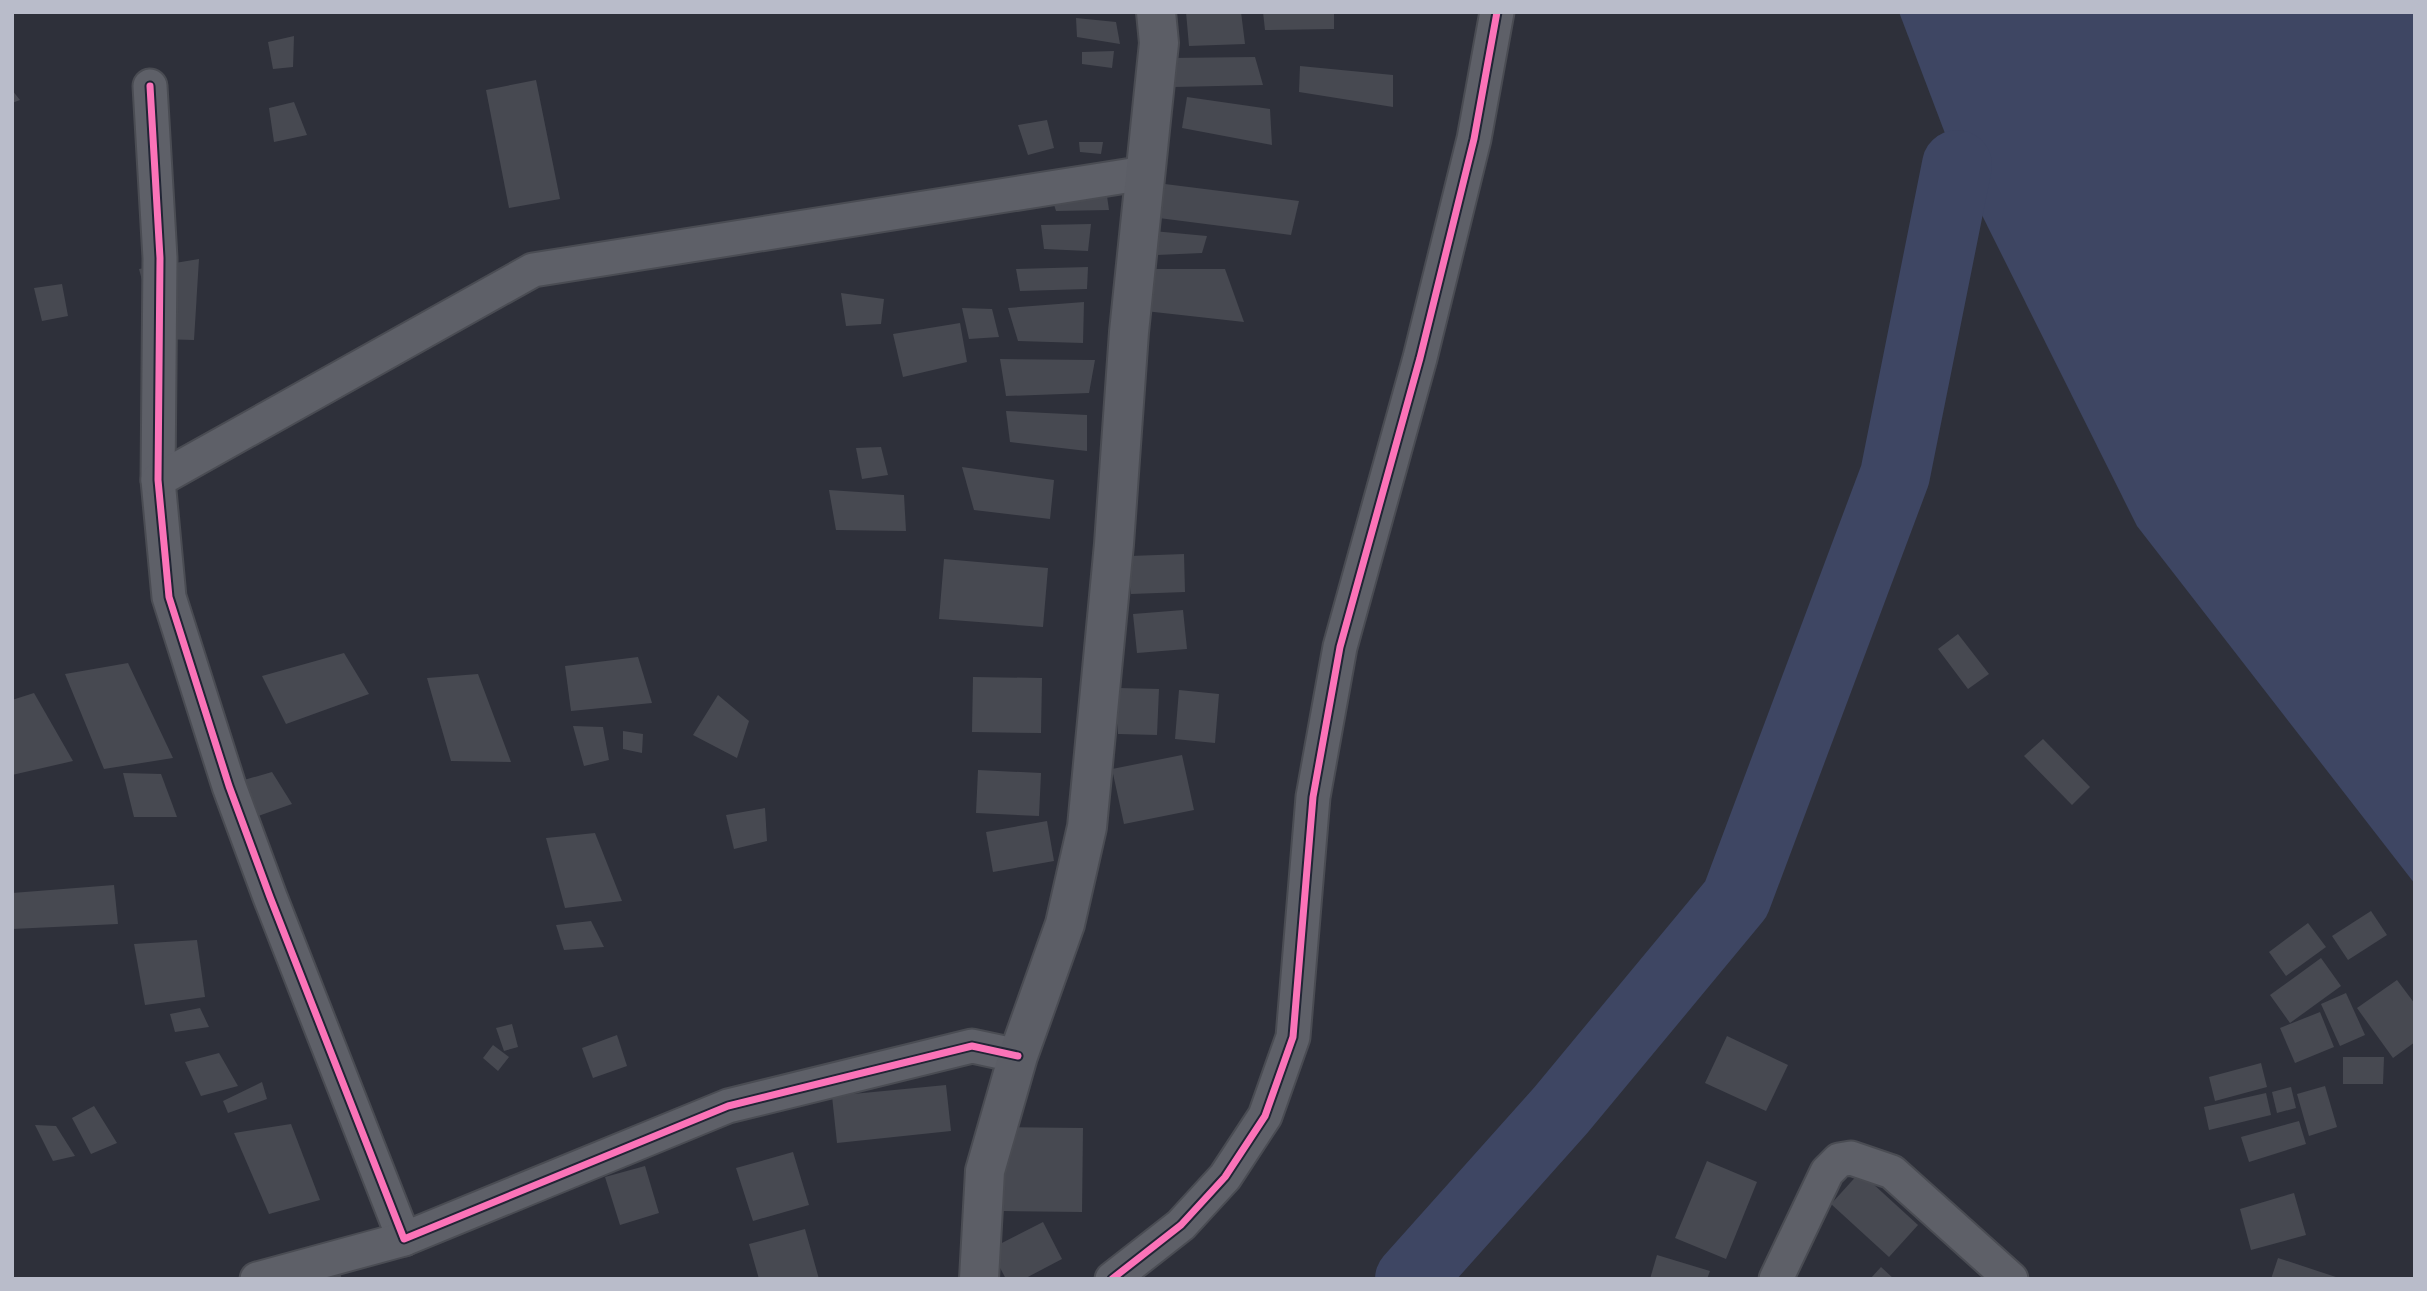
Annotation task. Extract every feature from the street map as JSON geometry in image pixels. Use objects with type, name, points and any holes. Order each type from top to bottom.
[{"type":"main road","points":[[979,1279],[985,1171],[1018,1056],[1065,925],[1087,827],[1114,544],[1129,332],[1159,43],[1156,12]]},
{"type":"street","points":[[1112,1279],[1181,1225],[1225,1177],[1265,1116],[1293,1037],[1313,797],[1340,647],[1420,358],[1474,139],[1497,12]]},
{"type":"street","points":[[150,86],[160,258],[158,480],[169,597],[229,786],[404,1239]]},
{"type":"street","points":[[158,480],[533,271],[1145,173]]},
{"type":"street","points":[[257,1279],[404,1239],[728,1106],[972,1046],[1018,1056]]},
{"type":"street","points":[[1776,1279],[1827,1171],[1839,1160],[1851,1158],[1892,1172],[1993,1273]]},
{"type":"water","points":[[1899,12],[2415,12],[2415,884],[2137,526],[1957,165]]},
{"type":"building","points":[[1186,12],[1241,12],[1245,44],[1189,46]]},
{"type":"building","points":[[1263,12],[1334,12],[1334,29],[1265,30]]},
{"type":"building","points":[[1076,18],[1116,22],[1120,44],[1077,37]]},
{"type":"building","points":[[294,36],[293,67],[273,69],[268,42]]},
{"type":"building","points":[[1114,51],[1112,68],[1082,64],[1082,52]]},
{"type":"building","points":[[1255,57],[1263,85],[1174,87],[1169,58]]},
{"type":"building","points":[[1300,66],[1393,75],[1393,107],[1299,92]]},
{"type":"building","points":[[536,80],[560,199],[509,208],[486,90]]},
{"type":"building","points":[[12,90],[20,100],[12,103]]},
{"type":"building","points":[[1187,97],[1270,109],[1272,145],[1182,128]]},
{"type":"building","points":[[294,102],[307,135],[274,142],[269,108]]},
{"type":"building","points":[[1047,120],[1054,148],[1028,155],[1018,125]]},
{"type":"building","points":[[1079,142],[1103,142],[1101,154],[1080,152]]},
{"type":"building","points":[[1149,182],[1299,201],[1291,235],[1151,217]]},
{"type":"building","points":[[1048,185],[1106,189],[1109,210],[1056,211]]},
{"type":"building","points":[[1091,224],[1088,251],[1044,249],[1041,225]]},
{"type":"building","points":[[1153,231],[1207,236],[1202,253],[1157,255]]},
{"type":"building","points":[[199,259],[194,340],[158,339],[139,269]]},
{"type":"building","points":[[1088,267],[1087,289],[1020,291],[1016,269]]},
{"type":"building","points":[[1142,269],[1225,269],[1244,322],[1145,311]]},
{"type":"building","points":[[62,284],[68,316],[42,321],[34,288]]},
{"type":"building","points":[[841,293],[884,299],[881,324],[846,326]]},
{"type":"building","points":[[1084,302],[1083,343],[1018,341],[1008,308]]},
{"type":"building","points":[[962,308],[992,309],[999,337],[969,339]]},
{"type":"building","points":[[960,323],[967,362],[903,377],[893,334]]},
{"type":"building","points":[[1000,359],[1095,360],[1089,393],[1006,396]]},
{"type":"building","points":[[1006,411],[1087,415],[1087,451],[1010,442]]},
{"type":"building","points":[[881,447],[888,475],[862,479],[856,448]]},
{"type":"building","points":[[962,467],[1054,480],[1050,519],[974,510]]},
{"type":"building","points":[[829,490],[904,495],[906,531],[836,530]]},
{"type":"building","points":[[1184,554],[1185,592],[1131,594],[1130,556]]},
{"type":"building","points":[[944,559],[1048,568],[1043,627],[939,619]]},
{"type":"building","points":[[1183,610],[1187,649],[1137,653],[1133,614]]},
{"type":"building","points":[[1958,634],[1989,674],[1968,689],[1938,649]]},
{"type":"building","points":[[344,653],[369,694],[286,724],[262,676]]},
{"type":"building","points":[[638,657],[652,703],[571,711],[565,666]]},
{"type":"building","points":[[128,663],[173,758],[104,769],[65,674]]},
{"type":"building","points":[[478,674],[511,762],[451,761],[427,678]]},
{"type":"building","points":[[973,677],[1042,678],[1041,733],[972,732]]},
{"type":"building","points":[[1118,688],[1159,689],[1157,735],[1118,734]]},
{"type":"building","points":[[1179,690],[1219,694],[1215,743],[1175,739]]},
{"type":"building","points":[[34,693],[73,761],[12,775],[12,700]]},
{"type":"building","points":[[718,695],[749,721],[737,758],[693,735]]},
{"type":"building","points":[[573,726],[603,727],[609,760],[584,766]]},
{"type":"building","points":[[623,731],[643,734],[642,753],[623,749]]},
{"type":"building","points":[[2043,739],[2090,787],[2072,805],[2024,756]]},
{"type":"building","points":[[1182,755],[1194,810],[1124,824],[1112,769]]},
{"type":"building","points":[[978,770],[1041,773],[1039,816],[976,813]]},
{"type":"building","points":[[272,772],[292,804],[244,821],[223,786]]},
{"type":"building","points":[[123,773],[161,774],[177,817],[134,817]]},
{"type":"building","points":[[765,808],[767,841],[734,849],[726,815]]},
{"type":"building","points":[[1047,821],[1054,861],[993,872],[986,832]]},
{"type":"building","points":[[595,833],[622,901],[565,908],[546,838]]},
{"type":"building","points":[[114,885],[118,924],[12,929],[12,893]]},
{"type":"building","points":[[2371,911],[2387,935],[2348,960],[2332,936]]},
{"type":"building","points":[[591,921],[604,947],[564,950],[556,925]]},
{"type":"building","points":[[2308,923],[2326,947],[2286,976],[2269,952]]},
{"type":"building","points":[[197,940],[205,997],[145,1005],[134,944]]},
{"type":"building","points":[[2321,958],[2341,986],[2290,1023],[2270,995]]},
{"type":"building","points":[[2397,980],[2415,1004],[2415,1042],[2393,1058],[2357,1008]]},
{"type":"building","points":[[2346,993],[2365,1035],[2340,1046],[2321,1004]]},
{"type":"building","points":[[200,1008],[209,1027],[175,1032],[170,1014]]},
{"type":"building","points":[[2320,1012],[2334,1047],[2295,1063],[2280,1028]]},
{"type":"building","points":[[512,1024],[518,1047],[504,1051],[496,1028]]},
{"type":"building","points":[[617,1035],[627,1066],[593,1078],[582,1048]]},
{"type":"building","points":[[1727,1036],[1788,1065],[1766,1111],[1705,1083]]},
{"type":"building","points":[[493,1045],[509,1057],[498,1071],[483,1058]]},
{"type":"building","points":[[219,1053],[238,1086],[201,1096],[185,1062]]},
{"type":"building","points":[[2343,1057],[2384,1057],[2383,1084],[2343,1084]]},
{"type":"building","points":[[2261,1063],[2267,1087],[2215,1101],[2209,1077]]},
{"type":"building","points":[[262,1082],[267,1099],[228,1113],[223,1101]]},
{"type":"building","points":[[946,1085],[951,1131],[837,1143],[832,1096]]},
{"type":"building","points":[[2325,1086],[2337,1127],[2309,1136],[2297,1094]]},
{"type":"building","points":[[2291,1087],[2296,1108],[2277,1113],[2272,1092]]},
{"type":"building","points":[[2266,1093],[2271,1115],[2209,1130],[2204,1107]]},
{"type":"building","points":[[94,1106],[117,1143],[91,1154],[72,1118]]},
{"type":"building","points":[[2299,1121],[2306,1144],[2249,1162],[2241,1137]]},
{"type":"building","points":[[291,1124],[320,1200],[269,1214],[234,1133]]},
{"type":"building","points":[[35,1125],[56,1126],[75,1156],[53,1161]]},
{"type":"building","points":[[1004,1127],[1083,1128],[1082,1212],[1003,1211]]},
{"type":"building","points":[[793,1152],[809,1205],[753,1221],[736,1168]]},
{"type":"building","points":[[1707,1161],[1757,1182],[1726,1259],[1675,1238]]},
{"type":"building","points":[[645,1166],[659,1213],[620,1225],[605,1177]]},
{"type":"building","points":[[1860,1172],[1918,1225],[1889,1257],[1831,1204]]},
{"type":"building","points":[[2294,1193],[2306,1235],[2251,1250],[2240,1209]]},
{"type":"building","points":[[1043,1222],[1062,1259],[1024,1279],[1006,1279],[990,1249]]},
{"type":"building","points":[[805,1229],[819,1279],[759,1279],[749,1244]]},
{"type":"building","points":[[1657,1255],[1710,1271],[1707,1279],[1650,1279]]},
{"type":"building","points":[[2278,1258],[2339,1278],[2339,1279],[2271,1279]]},
{"type":"building","points":[[336,1263],[342,1279],[309,1279]]},
{"type":"building","points":[[1881,1267],[1894,1279],[1870,1279]]},
{"type":"waterway","points":[[1410,1279],[1561,1110],[1736,899],[1895,475],[1957,165]]},
{"type":"cycle path","points":[[1112,1279],[1181,1225],[1225,1177],[1265,1116],[1293,1037],[1313,797],[1340,647],[1420,358],[1474,139],[1497,12]]},
{"type":"cycle path","points":[[150,86],[160,258],[158,480],[169,597],[229,786],[404,1239],[728,1106],[972,1046],[1018,1056]]}]
